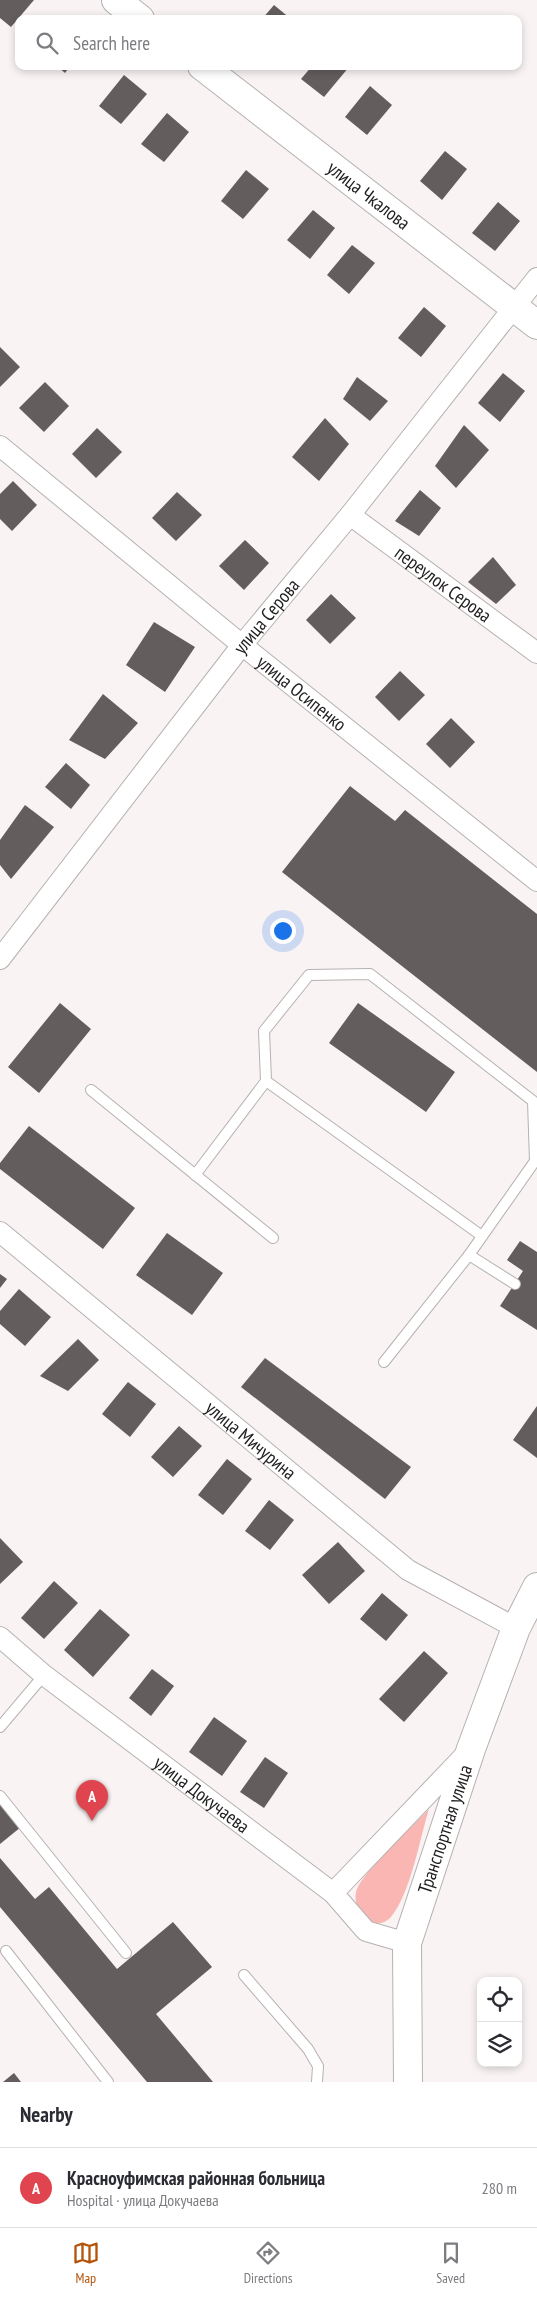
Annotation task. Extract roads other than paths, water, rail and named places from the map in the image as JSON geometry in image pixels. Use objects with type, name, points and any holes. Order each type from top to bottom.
[{"type":"main road","points":[[116,0],[135,15]]},
{"type":"main road","name":"улица Чкалова","points":[[207,70],[537,325]]},
{"type":"main road","name":"Транспортная улица","points":[[408,2082],[407,1943],[471,1749],[516,1628],[537,1587]]},
{"type":"street","name":"улица Серова","points":[[0,959],[242,645],[350,515],[537,278]]},
{"type":"street","name":"улица Осипенко","points":[[0,446],[242,645],[537,881]]},
{"type":"street","name":"переулок Серова","points":[[350,515],[537,653]]},
{"type":"street","name":"улица Мичурина","points":[[0,1232],[408,1570],[516,1628]]},
{"type":"street","name":"улица Докучаева","points":[[0,1637],[44,1675],[333,1893],[366,1931],[407,1943]]},
{"type":"street","points":[[333,1893],[471,1749]]},
{"type":"lane","points":[[195,1174],[266,1081],[264,1032],[309,975],[370,974],[533,1101],[535,1162],[469,1255],[384,1362]]},
{"type":"lane","points":[[266,1081],[482,1236]]},
{"type":"lane","points":[[91,1090],[273,1238]]},
{"type":"lane","points":[[469,1255],[515,1284]]},
{"type":"lane","points":[[0,1727],[44,1675]]},
{"type":"lane","points":[[0,1796],[126,1953]]},
{"type":"lane","points":[[6,1952],[108,2082]]},
{"type":"lane","points":[[244,1975],[308,2049],[318,2066],[317,2082]]},
{"type":"place","name":"Красноуфимская районная больница","points":[[92,1821]]}]
